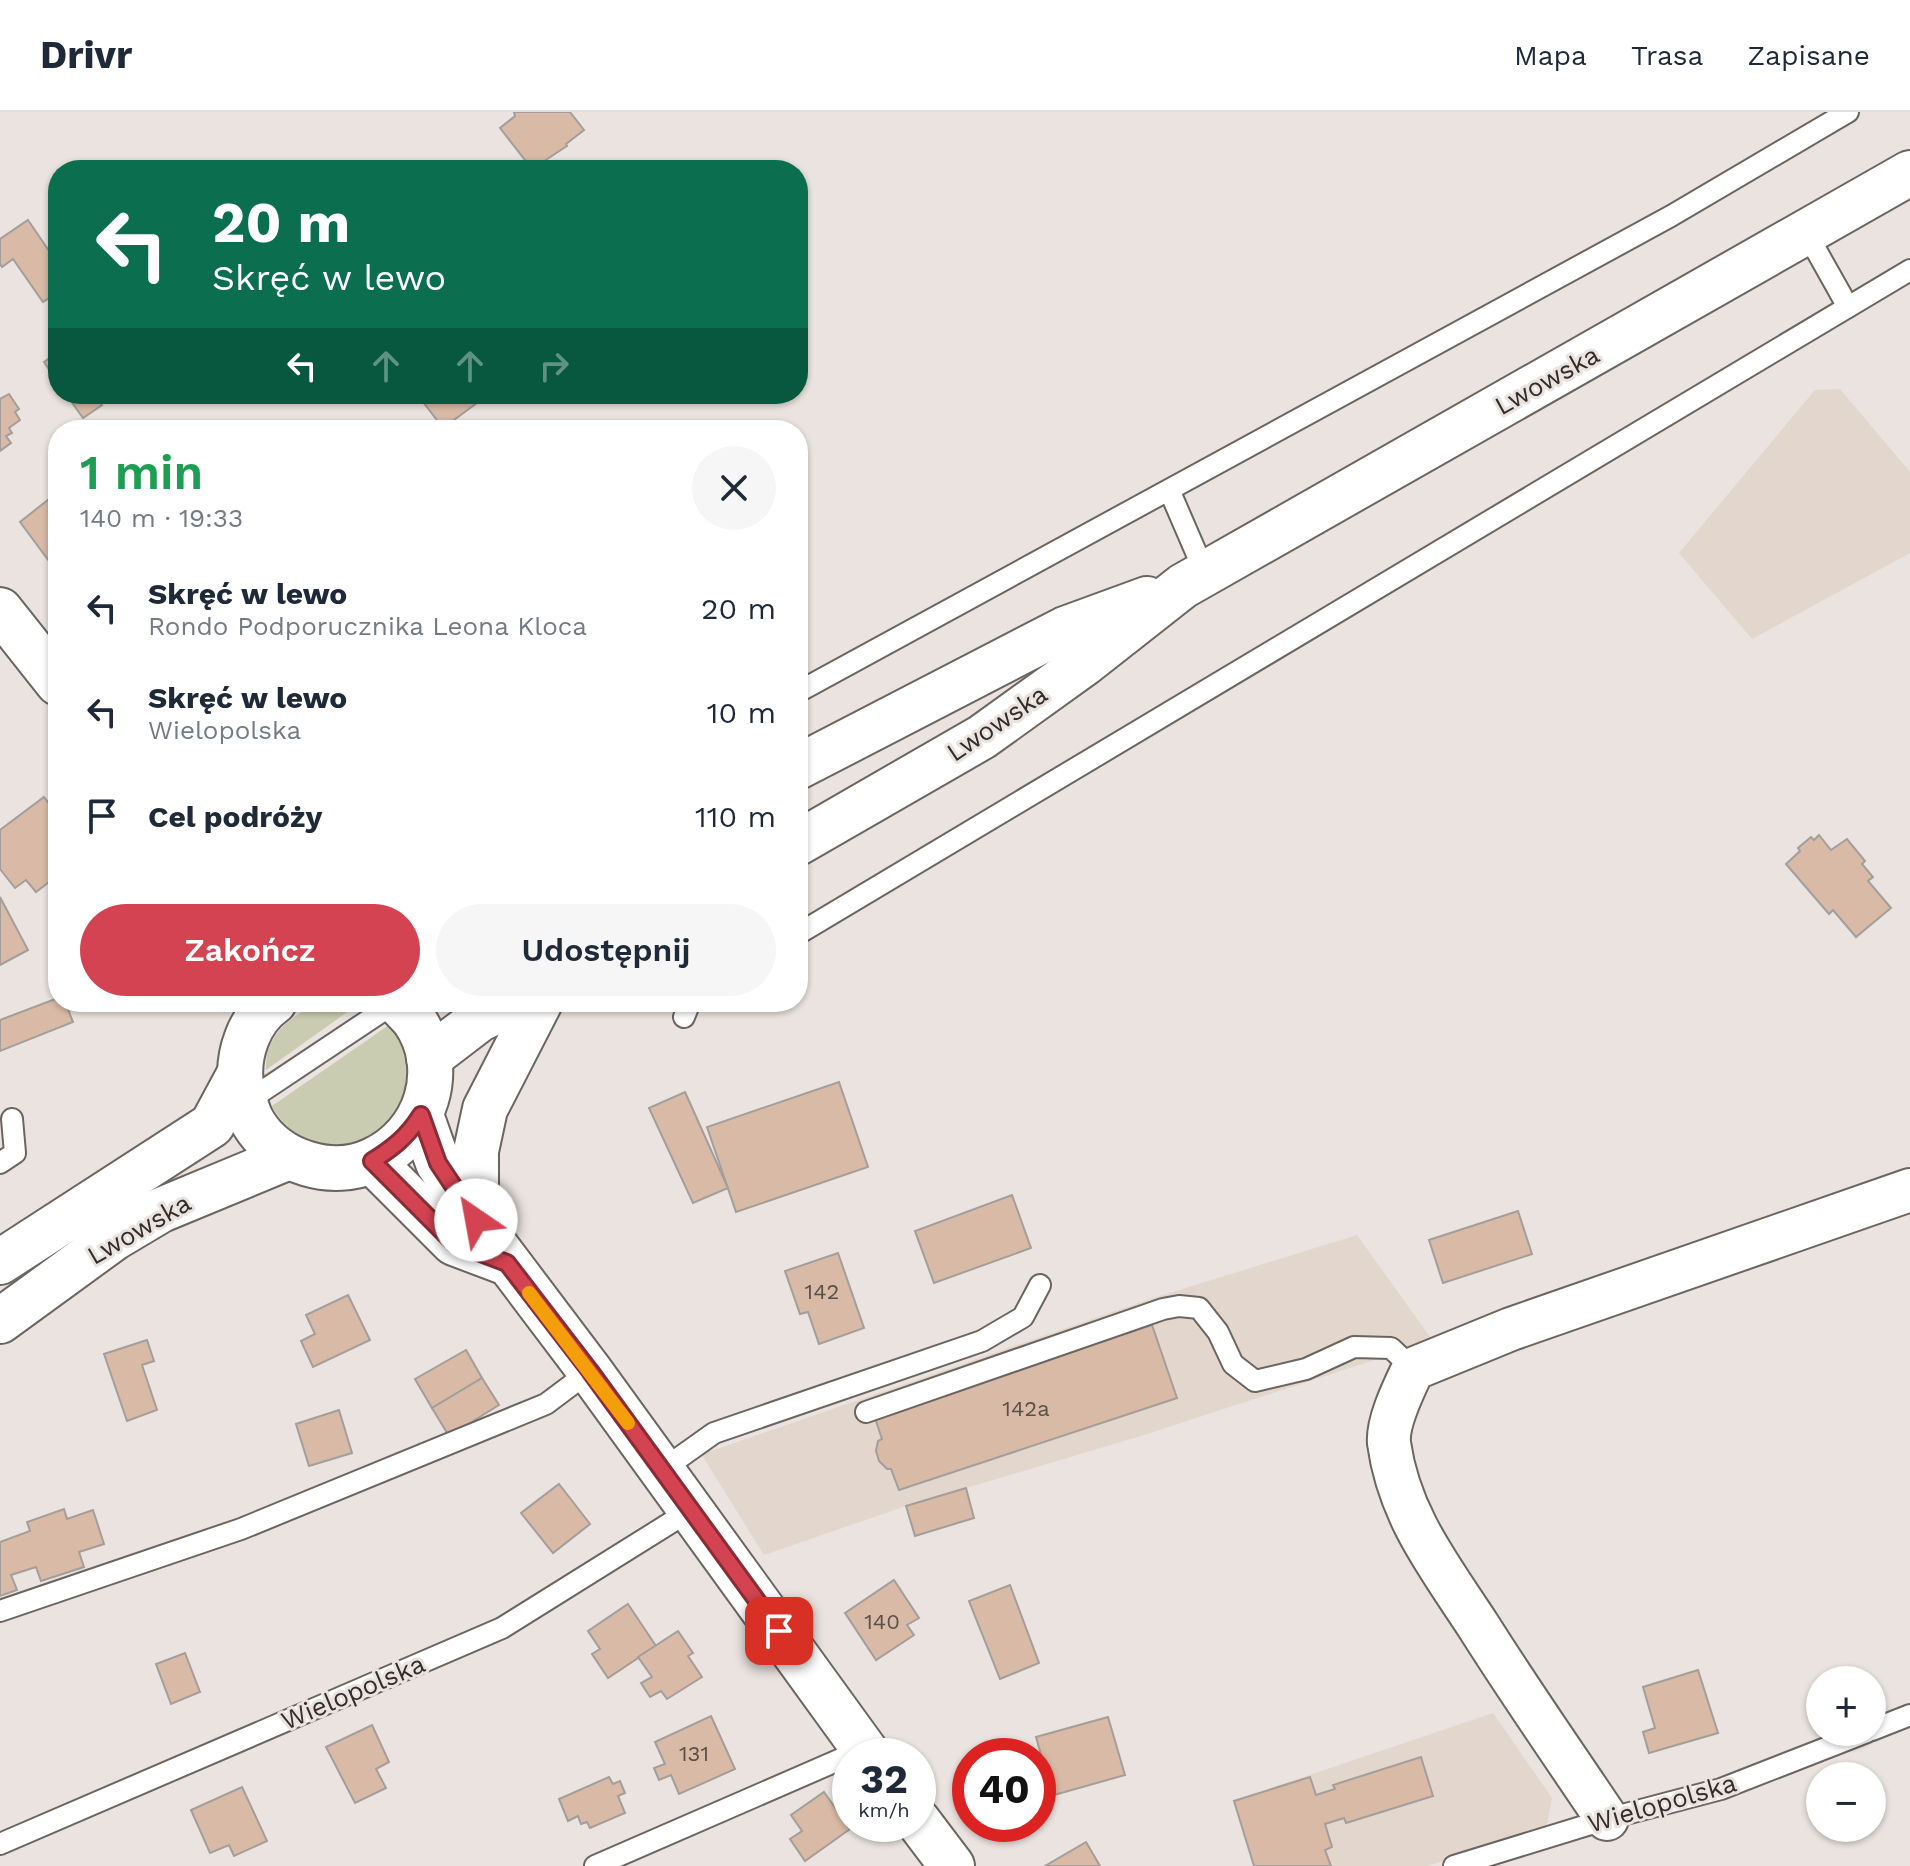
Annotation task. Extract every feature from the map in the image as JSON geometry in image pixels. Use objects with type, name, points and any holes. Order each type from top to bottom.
[{"type":"main road","name":"Lwowska","points":[[808,837],[982,737],[1194,580],[1910,173]]},
{"type":"main road","name":"Lwowska","points":[[808,762],[1065,629],[1194,580]]},
{"type":"main road","points":[[0,610],[48,670]]},
{"type":"main road","points":[[259,1012],[244,1046],[232,1100],[271,1144],[289,1157],[310,1165],[341,1169],[372,1161],[396,1146],[409,1134],[421,1115],[428,1094],[429,1058],[415,1022],[406,1012]]},
{"type":"main road","points":[[429,1058],[480,1019],[495,1012]]},
{"type":"main road","points":[[476,1220],[476,1151],[485,1109],[535,1012]]},
{"type":"main road","name":"Lwowska","points":[[0,1262],[232,1100]]},
{"type":"main road","points":[[421,1115],[438,1163],[476,1220],[590,1371],[856,1738]]},
{"type":"main road","name":"Lwowska","points":[[0,1321],[114,1238],[161,1210],[289,1157]]},
{"type":"main road","points":[[372,1161],[454,1243],[507,1263]]},
{"type":"main road","points":[[934,1842],[952,1866]]},
{"type":"street","points":[[1607,1819],[1412,1523],[1400,1491],[1389,1440],[1400,1395],[1413,1369],[1511,1329],[1910,1190]]},
{"type":"lane","points":[[808,687],[1170,492],[1671,216],[1848,112]]},
{"type":"lane","points":[[1807,234],[1848,307]]},
{"type":"lane","points":[[808,928],[1910,270]]},
{"type":"lane","points":[[1170,492],[1194,580]]},
{"type":"lane","points":[[232,1100],[380,1012]]},
{"type":"lane","points":[[0,1163],[15,1153],[12,1119]]},
{"type":"lane","points":[[662,1470],[714,1433],[982,1341],[1023,1317],[1040,1285]]},
{"type":"lane","points":[[866,1412],[1179,1306],[1199,1308],[1218,1332],[1233,1364],[1255,1381],[1306,1369],[1354,1347],[1391,1348],[1413,1369]]},
{"type":"lane","points":[[0,1611],[256,1523],[546,1404],[590,1371]]},
{"type":"lane","name":"Wielopolska","points":[[0,1844],[502,1628],[691,1510]]},
{"type":"lane","name":"Wielopolska","points":[[1886,1724],[1910,1715]]},
{"type":"lane","name":"Wielopolska","points":[[1454,1866],[1607,1819],[1721,1789],[1831,1746]]},
{"type":"lane","points":[[595,1866],[832,1768]]},
{"type":"shaded area","points":[[1840,389],[1910,472],[1910,553],[1752,639],[1679,553],[1815,390]]},
{"type":"shaded area","points":[[1357,1235],[1433,1341],[1144,1435],[906,1506],[764,1555],[700,1452],[714,1450],[1150,1299]]},
{"type":"shaded area","points":[[1493,1713],[1552,1798],[1546,1830],[1427,1866],[1285,1866],[1262,1791]]},
{"type":"green space","points":[[302,1012],[347,1012],[266,1070],[270,1046],[292,1019]]},
{"type":"green space","points":[[389,1025],[405,1058],[406,1088],[395,1114],[374,1133],[349,1144],[321,1144],[294,1132],[272,1106]]},
{"type":"building","points":[[514,112],[570,112],[584,130],[546,160],[525,160],[500,128],[515,116]]},
{"type":"building","points":[[28,220],[48,249],[48,299],[43,302],[13,259],[2,267],[0,239]]},
{"type":"building","points":[[9,394],[19,409],[15,412],[20,420],[9,428],[12,433],[6,436],[11,443],[0,451],[0,399]]},
{"type":"building","points":[[73,404],[102,405],[83,418]]},
{"type":"building","points":[[425,404],[475,404],[454,420],[437,420]]},
{"type":"building","points":[[48,500],[48,560],[20,522]]},
{"type":"building","points":[[44,797],[48,802],[48,883],[36,892],[26,880],[15,888],[0,869],[0,830]]},
{"type":"building","points":[[1819,835],[1831,850],[1847,839],[1865,861],[1862,864],[1873,877],[1868,881],[1891,908],[1856,937],[1833,910],[1829,914],[1786,864],[1800,851],[1798,848],[1811,837],[1814,840]]},
{"type":"building","points":[[0,897],[28,950],[0,965]]},
{"type":"building","points":[[48,1002],[48,1012],[69,1012],[73,1022],[0,1051],[0,1020]]},
{"type":"building","points":[[839,1082],[868,1167],[736,1212],[707,1127]]},
{"type":"building","points":[[685,1092],[728,1188],[693,1203],[649,1108]]},
{"type":"building","points":[[1012,1195],[1031,1248],[934,1283],[915,1231]]},
{"type":"building","points":[[1518,1211],[1532,1254],[1443,1283],[1429,1240]]},
{"type":"building","points":[[838,1253],[864,1328],[819,1344],[808,1312],[800,1314],[785,1271]]},
{"type":"building","points":[[348,1295],[370,1340],[313,1367],[301,1341],[315,1334],[306,1315]]},
{"type":"building","points":[[1152,1325],[1177,1398],[899,1490],[891,1469],[879,1461],[876,1451],[878,1441],[882,1439],[875,1418]]},
{"type":"building","points":[[147,1340],[154,1361],[142,1365],[157,1410],[127,1421],[104,1354]]},
{"type":"building","points":[[466,1350],[482,1378],[432,1408],[415,1379]]},
{"type":"building","points":[[482,1378],[499,1405],[449,1436],[432,1408]]},
{"type":"building","points":[[339,1410],[352,1453],[309,1466],[296,1424]]},
{"type":"building","points":[[559,1484],[590,1524],[553,1553],[521,1513]]},
{"type":"building","points":[[966,1488],[974,1518],[915,1536],[906,1506]]},
{"type":"building","points":[[64,1509],[67,1519],[93,1510],[104,1544],[79,1552],[84,1567],[41,1581],[36,1567],[11,1575],[17,1590],[0,1596],[0,1542],[30,1531],[27,1522]]},
{"type":"building","points":[[894,1580],[919,1618],[907,1625],[914,1635],[876,1660],[845,1613]]},
{"type":"building","points":[[1010,1585],[1039,1663],[1000,1679],[969,1601]]},
{"type":"building","points":[[628,1604],[656,1646],[608,1678],[592,1654],[600,1649],[588,1631]]},
{"type":"building","points":[[678,1631],[693,1653],[688,1656],[702,1677],[667,1699],[661,1691],[650,1697],[641,1683],[652,1677],[638,1657]]},
{"type":"building","points":[[185,1653],[200,1692],[171,1704],[156,1664]]},
{"type":"building","points":[[1698,1670],[1718,1733],[1649,1753],[1643,1732],[1655,1728],[1643,1687]]},
{"type":"building","points":[[711,1716],[735,1769],[679,1794],[671,1775],[659,1780],[654,1768],[665,1764],[655,1742]]},
{"type":"building","points":[[1108,1717],[1125,1775],[1056,1794],[1056,1738],[1036,1737]]},
{"type":"building","points":[[372,1725],[389,1762],[376,1769],[386,1788],[355,1803],[326,1747]]},
{"type":"building","points":[[1421,1757],[1433,1796],[1346,1823],[1344,1818],[1325,1824],[1332,1847],[1325,1850],[1331,1866],[1254,1866],[1234,1801],[1310,1777],[1316,1795],[1335,1789],[1333,1785]]},
{"type":"building","points":[[609,1777],[613,1784],[620,1781],[625,1793],[618,1796],[625,1813],[590,1828],[587,1822],[581,1824],[578,1816],[568,1821],[559,1799]]},
{"type":"building","points":[[242,1787],[267,1841],[234,1856],[229,1845],[210,1853],[191,1810]]},
{"type":"building","points":[[824,1792],[832,1803],[832,1842],[805,1861],[790,1839],[802,1831],[791,1815]]},
{"type":"building","points":[[1086,1842],[1100,1866],[1045,1866]]},
{"type":"slow traffic","points":[[529,1293],[628,1423]]},
{"type":"route","points":[[476,1220],[438,1163],[421,1115],[409,1134],[372,1161],[454,1243],[507,1263],[590,1371],[779,1631]]}]
